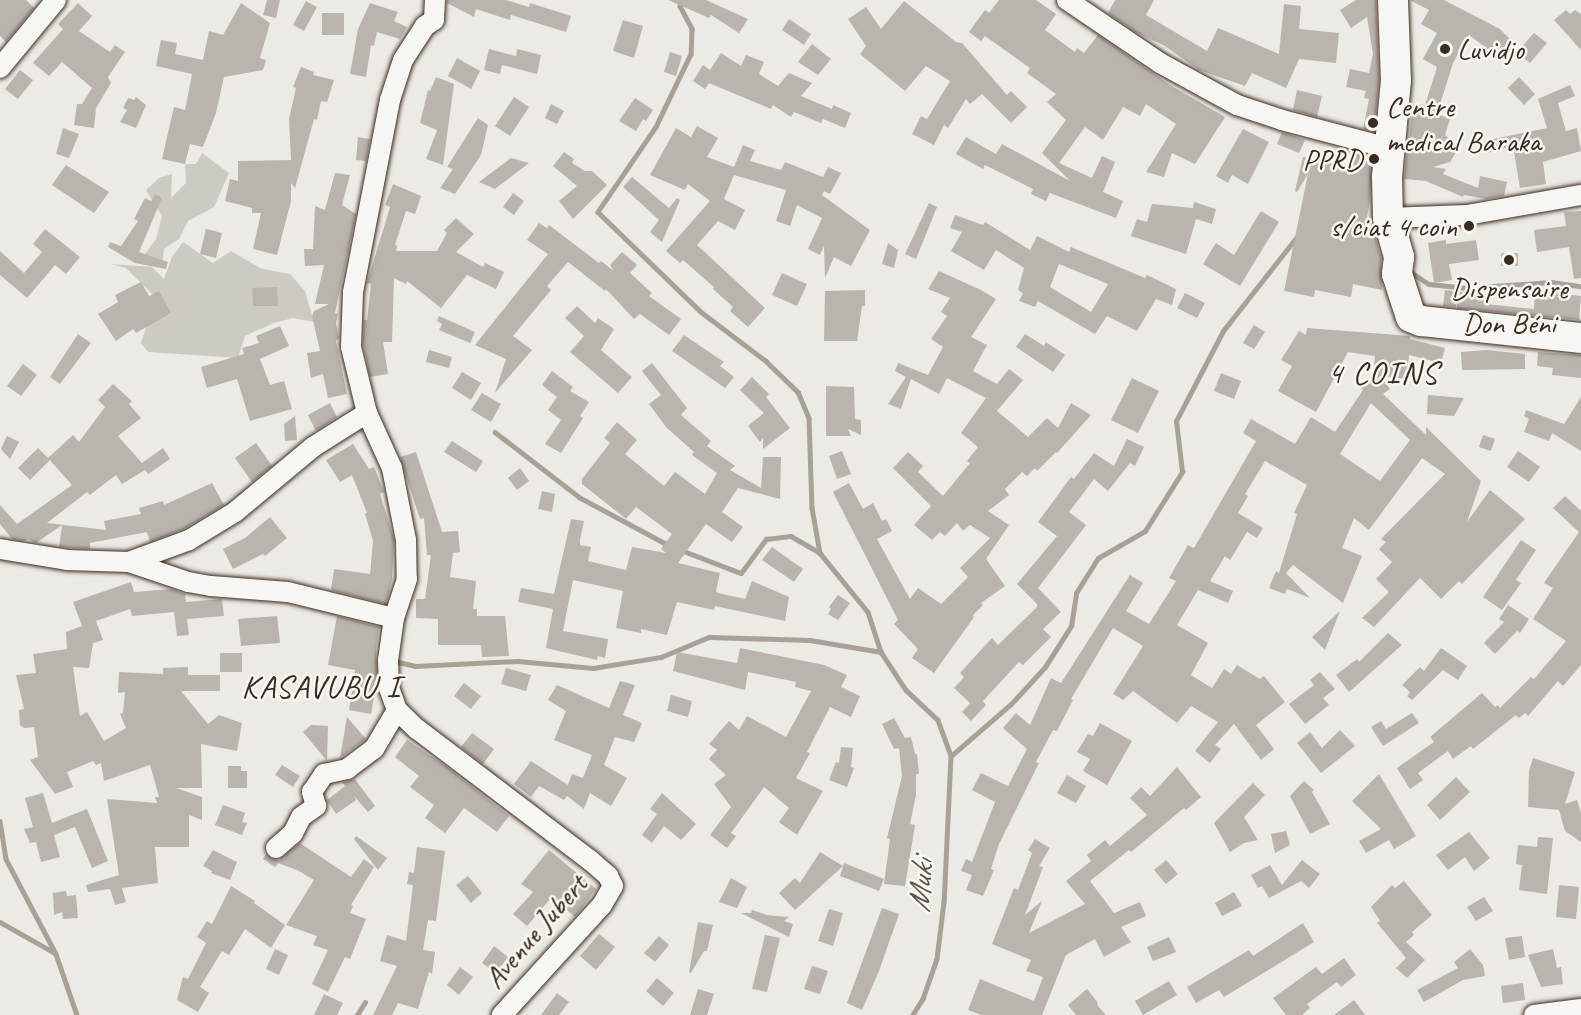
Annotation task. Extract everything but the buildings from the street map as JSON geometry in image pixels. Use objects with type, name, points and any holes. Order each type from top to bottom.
[{"type":"highway","points":[[1397,2],[1396,80],[1389,148],[1388,219],[1411,317],[1421,321],[1581,338]]},
{"type":"street","points":[[0,68],[56,0]]},
{"type":"street","points":[[276,848],[293,833],[301,817],[316,806],[312,792],[324,774],[347,769],[374,749],[397,710],[389,688],[388,660],[394,618],[406,579],[406,540],[392,468],[367,413],[351,347],[353,292],[390,100],[403,60],[425,26],[434,20],[435,0]]},
{"type":"street","points":[[1067,0],[1160,63],[1237,105],[1282,120],[1389,148]]},
{"type":"street","points":[[1388,219],[1467,215],[1581,195]]},
{"type":"street","points":[[129,562],[189,540],[235,512],[313,447],[367,413]]},
{"type":"street","points":[[0,549],[67,560],[129,562],[188,582],[288,592],[394,618]]},
{"type":"street","name":"Avenue Jubert","points":[[397,710],[417,729],[591,861],[608,876],[613,886],[602,905],[502,1015]]},
{"type":"street","points":[[1534,1015],[1581,1009]]},
{"type":"shaded area","points":[[202,153],[229,173],[214,207],[188,221],[179,239],[164,249],[162,264],[145,254],[156,239],[162,216],[146,190],[159,178],[172,174],[171,198],[186,183],[185,164],[196,164]]},
{"type":"shaded area","points":[[183,242],[213,263],[231,251],[262,269],[290,274],[305,291],[314,322],[293,318],[274,323],[245,336],[238,358],[148,352],[141,343],[148,322],[171,313],[126,268],[111,264],[152,267],[164,279],[172,257]]},
{"type":"waterway","name":"Muki","points":[[682,0],[680,6],[692,29],[691,54],[656,127],[598,212],[700,311],[766,361],[798,392],[809,418],[812,508],[820,553],[868,612],[881,652],[906,690],[938,720],[951,756],[944,902],[937,959],[923,999],[913,1015]]},
{"type":"waterway","points":[[951,756],[1011,704],[1045,667],[1071,626],[1076,593],[1098,558],[1145,531],[1182,472],[1176,421],[1223,331],[1299,234]]},
{"type":"waterway","points":[[1408,270],[1429,284],[1465,288],[1551,282],[1581,286]]},
{"type":"waterway","points":[[495,432],[579,497],[670,546]]},
{"type":"waterway","points":[[681,550],[741,573],[766,539],[791,536],[820,553]]},
{"type":"waterway","points":[[394,661],[415,666],[518,661],[593,668],[661,657],[709,637],[810,640],[881,652]]},
{"type":"waterway","points":[[0,821],[6,859],[56,954],[77,1015]]},
{"type":"waterway","points":[[0,922],[55,953]]},
{"type":"waterway","points":[[357,1015],[365,1002]]},
{"type":"place","name":"Luvidjo","points":[[1445,49]]},
{"type":"place","name":"Centre medical Baraka","points":[[1373,123]]},
{"type":"place","name":"PPRD","points":[[1374,159]]},
{"type":"place","name":"s/ciat 4 coin","points":[[1469,226]]},
{"type":"place","name":"Dispensaire Don Béni","points":[[1509,260]]},
{"type":"district","name":"4 COINS","points":[[1383,373]]},
{"type":"district","name":"KASAVUBU I","points":[[321,687]]}]
